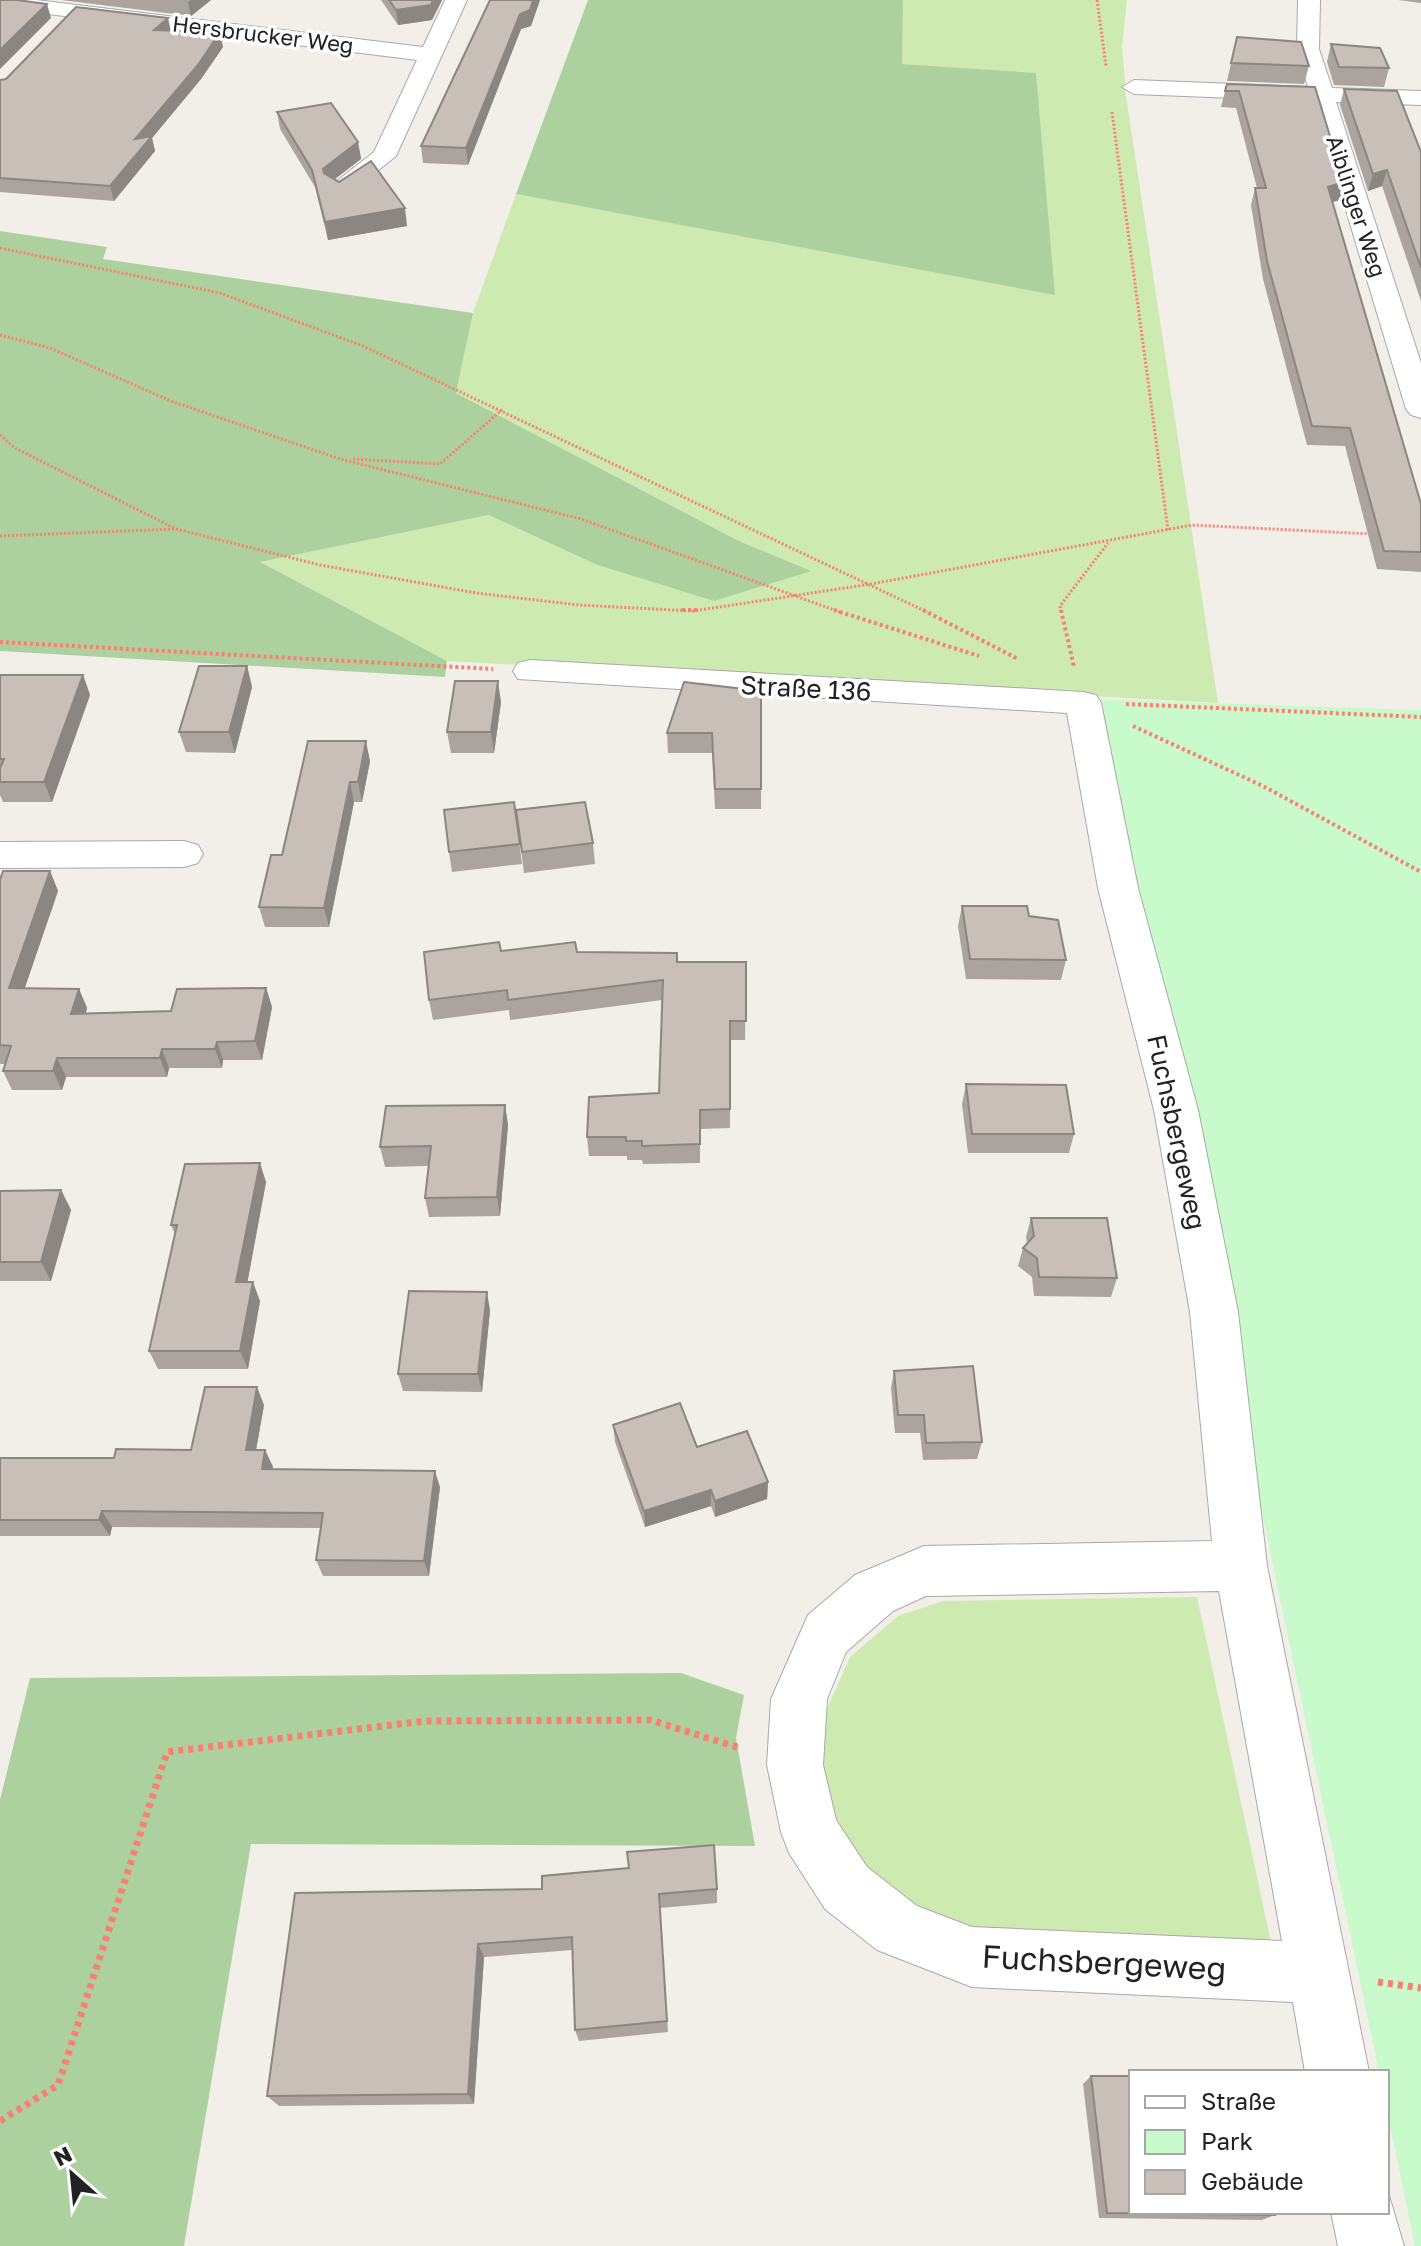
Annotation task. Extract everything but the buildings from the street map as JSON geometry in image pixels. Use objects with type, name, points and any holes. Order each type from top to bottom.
[{"type":"street","points":[[341,188],[384,156],[456,0]]},
{"type":"street","name":"Aiblinger Weg","points":[[1309,0],[1308,49],[1421,409]]},
{"type":"street","name":"Hersbrucker Weg","points":[[0,2],[430,55]]},
{"type":"street","points":[[53,32],[74,11]]},
{"type":"street","points":[[1134,87],[1421,98]]},
{"type":"street","name":"Straße 136","points":[[530,671],[1083,703]]},
{"type":"street","name":"Fuchsbergeweg","points":[[1083,703],[1118,888],[1176,1110],[1214,1312],[1241,1566],[1337,2070]]},
{"type":"street","points":[[0,855],[184,854]]},
{"type":"street","name":"Fuchsbergeweg","points":[[1241,1566],[924,1571],[874,1593],[827,1634],[799,1699],[795,1765],[810,1832],[846,1888],[898,1929],[972,1957],[1318,1973]]},
{"type":"street","points":[[1364,2214],[1371,2246]]},
{"type":"path","points":[[1097,0],[1107,70]]},
{"type":"path","points":[[1111,100],[1168,530]]},
{"type":"path","points":[[0,248],[220,293],[363,346],[871,584],[1026,663],[1083,703],[1263,786],[1421,872]]},
{"type":"path","points":[[0,335],[50,348],[171,401],[340,459],[581,519],[788,596],[984,658]]},
{"type":"path","points":[[340,459],[440,464],[503,409]]},
{"type":"path","points":[[0,435],[15,448],[176,529],[320,565],[476,593],[579,605],[693,611],[871,584],[1192,525],[1375,534]]},
{"type":"path","points":[[0,536],[176,529]]},
{"type":"path","points":[[1083,703],[1060,606],[1109,542]]},
{"type":"path","points":[[0,642],[530,671]]},
{"type":"path","points":[[1083,703],[1421,717]]},
{"type":"path","points":[[0,2121],[58,2085],[167,1752],[425,1721],[650,1720],[795,1765]]},
{"type":"green space","points":[[588,0],[903,0],[902,64],[1036,73],[1055,295],[516,194]]},
{"type":"green space","points":[[903,0],[1127,0],[1122,47],[1126,96],[1218,703],[447,661],[259,562],[490,515],[595,564],[809,571],[739,541],[456,393],[473,313],[516,194],[1054,294],[1036,74],[902,64]]},
{"type":"green space","points":[[0,231],[107,247],[103,259],[473,313],[456,393],[739,541],[811,571],[714,601],[595,564],[489,515],[260,562],[447,661],[445,677],[0,651]]},
{"type":"green space","points":[[1092,699],[1421,710],[1421,2246],[1415,2246],[1389,2120],[1389,2070],[1379,2070]]},
{"type":"green space","points":[[1197,1597],[1271,1942],[948,1938],[883,1903],[832,1835],[822,1777],[826,1711],[850,1657],[898,1616],[943,1601]]},
{"type":"green space","points":[[681,1673],[744,1695],[736,1738],[755,1846],[251,1844],[184,2246],[0,2246],[0,1800],[30,1678]]}]
